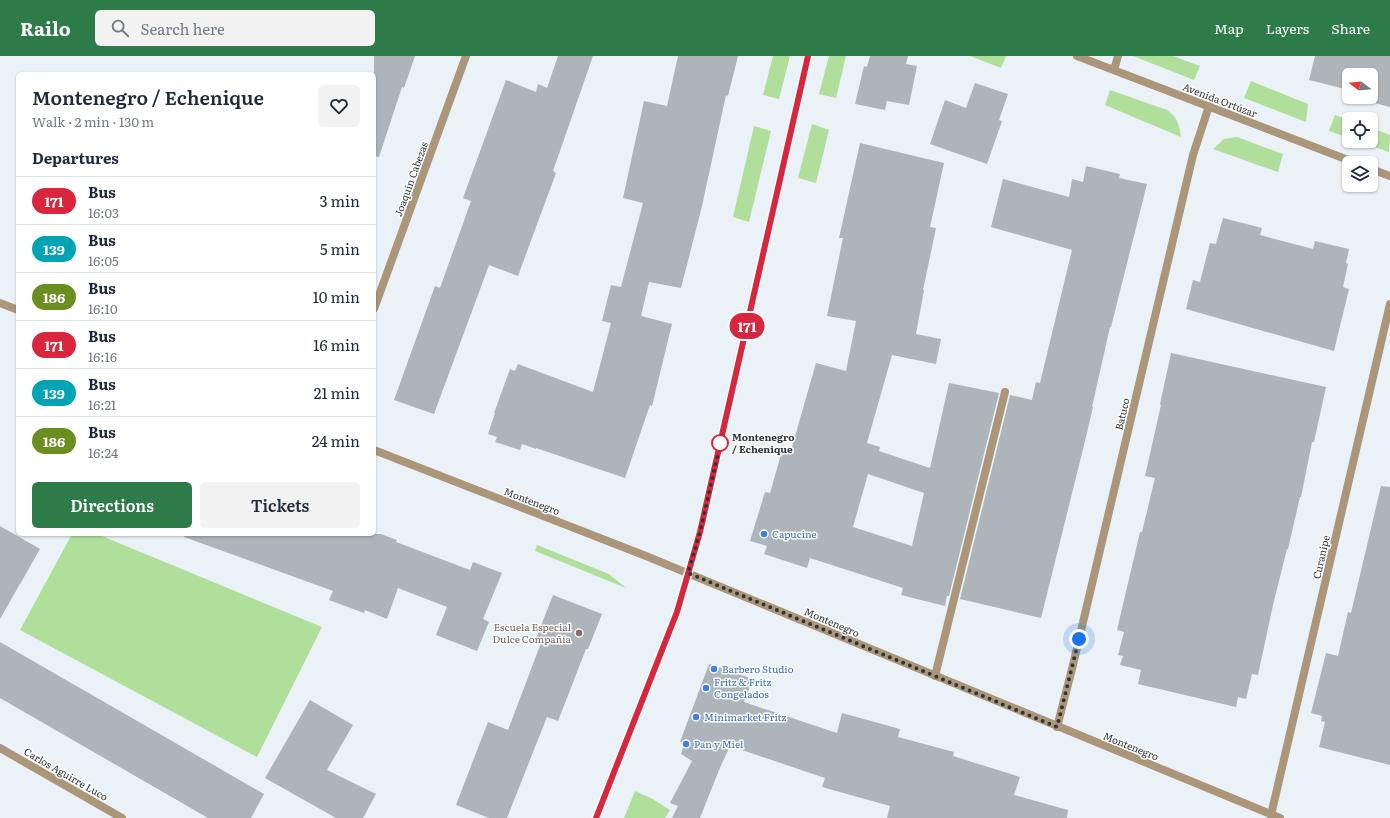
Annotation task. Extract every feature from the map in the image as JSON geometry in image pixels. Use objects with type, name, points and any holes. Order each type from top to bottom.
[{"type":"street","name":"Joaquín Cabezas","points":[[376,304],[466,56]]},
{"type":"street","points":[[596,818],[677,612],[688,573],[707,500],[808,56]]},
{"type":"street","name":"Avenida Ortúzar","points":[[1076,56],[1342,158]]},
{"type":"street","points":[[1114,70],[1118,56]]},
{"type":"street","name":"Batuco","points":[[1057,727],[1076,654],[1194,155],[1209,106]]},
{"type":"street","points":[[1378,172],[1390,176]]},
{"type":"street","points":[[0,303],[16,309]]},
{"type":"street","name":"Curanipe","points":[[1271,815],[1390,304]]},
{"type":"street","points":[[935,676],[1005,392]]},
{"type":"street","name":"Montenegro","points":[[376,451],[688,573],[1280,818]]},
{"type":"street","name":"Carlos Aguirre Luco","points":[[0,748],[122,818]]},
{"type":"green space","points":[[773,56],[790,56],[779,99],[763,95]]},
{"type":"green space","points":[[829,56],[846,56],[836,98],[819,94]]},
{"type":"green space","points":[[970,56],[1006,56],[1001,68]]},
{"type":"green space","points":[[1133,56],[1173,56],[1200,66],[1194,80]]},
{"type":"green space","points":[[1251,81],[1308,104],[1306,122],[1244,98]]},
{"type":"green space","points":[[1110,90],[1167,110],[1174,116],[1180,128],[1181,137],[1105,105]]},
{"type":"green space","points":[[1335,115],[1342,118],[1342,136],[1329,131]]},
{"type":"green space","points":[[812,124],[829,130],[816,183],[798,178]]},
{"type":"green space","points":[[754,126],[771,131],[749,222],[733,217]]},
{"type":"green space","points":[[1378,131],[1390,135],[1389,152],[1377,148]]},
{"type":"green space","points":[[1237,137],[1283,154],[1278,172],[1213,149],[1224,139]]},
{"type":"green space","points":[[71,536],[102,536],[322,627],[257,757],[20,630]]},
{"type":"green space","points":[[537,545],[609,574],[626,588],[535,551]]},
{"type":"green space","points":[[635,791],[651,798],[670,810],[665,818],[624,818]]},
{"type":"building","points":[[374,56],[415,56],[404,88],[402,87],[379,157],[376,156],[376,72],[374,72]]},
{"type":"building","points":[[558,56],[593,56],[553,171],[556,173],[518,276],[489,265],[434,414],[394,400],[435,286],[440,288],[471,201],[463,198],[506,80],[536,92],[538,84],[547,88]]},
{"type":"building","points":[[678,56],[738,56],[728,96],[726,95],[702,206],[681,288],[649,282],[641,316],[672,324],[652,406],[650,405],[625,478],[522,444],[520,450],[495,442],[497,437],[488,434],[494,413],[510,369],[515,371],[518,364],[593,392],[611,323],[602,321],[611,285],[621,287],[643,203],[623,198],[644,101],[667,106]]},
{"type":"building","points":[[870,56],[908,56],[906,64],[917,66],[909,105],[887,101],[885,110],[855,104],[864,66],[867,67]]},
{"type":"building","points":[[1315,56],[1390,56],[1390,107],[1378,104],[1378,68],[1342,68],[1342,88],[1309,80]]},
{"type":"building","points":[[975,83],[1008,94],[999,120],[1002,121],[987,164],[930,144],[945,100],[966,108]]},
{"type":"building","points":[[860,143],[944,163],[930,227],[936,228],[923,290],[916,334],[941,339],[936,364],[892,355],[867,443],[880,447],[879,451],[930,468],[949,383],[999,393],[949,596],[947,596],[945,606],[901,595],[903,588],[810,558],[807,568],[764,554],[767,546],[750,541],[765,492],[770,493],[782,451],[790,454],[816,363],[846,371],[856,321],[827,316],[843,238],[839,238]],"holes":[[[868,474],[924,493],[912,546],[853,527]]]},
{"type":"building","points":[[1086,166],[1120,174],[1119,178],[1147,184],[1110,327],[1085,441],[1041,618],[960,599],[1010,395],[1032,400],[1036,382],[1040,383],[1072,250],[991,227],[1003,179],[1069,197],[1072,179],[1083,182]]},
{"type":"building","points":[[1223,218],[1262,228],[1260,235],[1313,249],[1315,241],[1349,249],[1346,263],[1348,264],[1343,287],[1349,289],[1334,351],[1186,309],[1193,280],[1200,282],[1210,243],[1216,244]]},
{"type":"building","points":[[1171,353],[1326,387],[1314,442],[1312,442],[1301,497],[1273,605],[1258,675],[1252,674],[1246,699],[1238,697],[1236,707],[1138,684],[1141,670],[1120,665],[1123,656],[1118,655],[1124,632],[1117,630],[1140,532],[1142,532],[1155,478],[1145,476]]},
{"type":"building","points":[[1381,486],[1390,487],[1390,765],[1319,747],[1325,722],[1321,721],[1322,716],[1311,713],[1326,653],[1338,656],[1348,612],[1351,613]]},
{"type":"building","points":[[0,526],[40,549],[0,619]]},
{"type":"building","points":[[376,534],[381,534],[397,540],[396,542],[470,570],[473,562],[502,573],[483,619],[489,622],[477,651],[436,635],[447,607],[398,588],[387,619],[365,610],[364,613],[329,600],[333,591],[184,537],[376,536]]},
{"type":"building","points":[[553,595],[602,614],[588,649],[586,649],[558,721],[547,717],[507,818],[489,818],[456,805],[488,722],[508,730],[541,643],[535,641]]},
{"type":"building","points":[[0,642],[264,794],[251,818],[208,818],[0,698]]},
{"type":"building","points":[[709,664],[753,679],[744,702],[837,733],[842,713],[900,729],[898,737],[954,752],[953,756],[1020,777],[1014,795],[1068,810],[1067,818],[887,818],[890,806],[822,787],[825,778],[730,746],[700,818],[672,818],[678,806],[670,803],[692,761],[681,754],[684,744],[680,742]]},
{"type":"building","points":[[310,700],[353,725],[327,770],[376,794],[363,818],[336,818],[265,778]]},
{"type":"bus line","name":"171","points":[[596,818],[677,612],[700,532],[808,56]]},
{"type":"place","name":"Montenegro / Echenique","points":[[720,443]]},
{"type":"place","name":"Capucine","points":[[764,534]]},
{"type":"place","name":"Escuela Especial Dulce Compañía","points":[[579,633]]},
{"type":"place","name":"Barbero Studio","points":[[714,669]]},
{"type":"place","name":"Fritz & Fritz Congelados","points":[[706,688]]},
{"type":"place","name":"Minimarket Fritz","points":[[696,717]]},
{"type":"place","name":"Pan y Miel","points":[[686,744]]},
{"type":"route","points":[[720,443],[722,436],[700,532],[688,573],[1057,727],[1079,639]]}]
